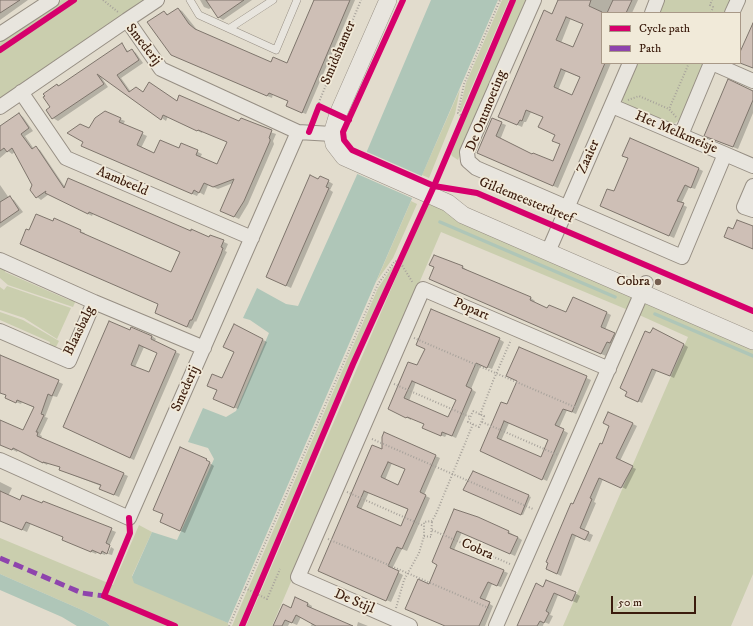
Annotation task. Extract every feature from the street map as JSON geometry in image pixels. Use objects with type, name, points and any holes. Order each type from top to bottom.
[{"type":"street","points":[[0,34],[52,0]]},
{"type":"street","points":[[127,20],[157,0]]},
{"type":"street","points":[[327,133],[321,109],[375,0]]},
{"type":"street","points":[[327,133],[338,114],[388,0]]},
{"type":"street","name":"De Ontmoeting","points":[[534,0],[467,152],[468,161],[476,168],[682,257]]},
{"type":"street","points":[[652,12],[657,0]]},
{"type":"street","points":[[732,12],[738,0]]},
{"type":"street","name":"Smederij","points":[[0,106],[127,20],[161,69],[298,132],[327,133]]},
{"type":"street","name":"Zaaier","points":[[550,247],[630,64]]},
{"type":"street","points":[[682,131],[711,64]]},
{"type":"street","points":[[713,64],[753,81]]},
{"type":"street","name":"Aambeeld","points":[[21,92],[66,158],[252,238]]},
{"type":"street","name":"Het Melkmeisje","points":[[612,106],[682,131],[726,154],[682,257]]},
{"type":"street","name":"Smederij","points":[[0,460],[129,518],[298,132]]},
{"type":"street","name":"Gildemeesterdreef","points":[[327,133],[325,149],[336,157],[346,158],[448,203],[466,205],[550,247],[644,288],[753,341]]},
{"type":"street","points":[[726,154],[753,166]]},
{"type":"street","points":[[753,186],[744,207],[753,210]]},
{"type":"street","name":"Blaasbalg","points":[[0,260],[94,302],[204,348]]},
{"type":"street","points":[[498,620],[644,288]]},
{"type":"street","name":"Gildemeesterdreef","points":[[644,288],[753,330]]},
{"type":"street","points":[[298,577],[423,290]]},
{"type":"street","name":"Popart","points":[[423,290],[609,369]]},
{"type":"street","name":"Blaasbalg","points":[[0,331],[69,361],[94,302]]},
{"type":"street","name":"De Stijl","points":[[298,577],[410,626]]},
{"type":"lane","points":[[190,0],[199,15],[276,50],[297,0]]},
{"type":"lane","points":[[230,28],[273,0]]},
{"type":"path","points":[[103,0],[127,20]]},
{"type":"path","points":[[463,117],[458,113],[464,84],[500,0]]},
{"type":"path","points":[[712,0],[710,5],[714,7],[712,12]]},
{"type":"path","points":[[669,109],[689,64]]},
{"type":"path","points":[[612,106],[639,96],[669,109],[682,131]]},
{"type":"path","points":[[460,124],[466,110]]},
{"type":"path","points":[[395,273],[403,256]]},
{"type":"path","points":[[229,626],[378,284],[395,261],[400,262]]},
{"type":"path","points":[[400,262],[411,282],[423,290]]},
{"type":"path","points":[[404,283],[423,290]]},
{"type":"path","points":[[480,415],[516,329]]},
{"type":"path","points":[[404,333],[589,414]]},
{"type":"path","points":[[384,379],[470,417]]},
{"type":"path","points":[[473,411],[484,416],[479,427],[468,422],[470,417],[473,411]]},
{"type":"path","points":[[482,422],[569,460]]},
{"type":"path","points":[[424,536],[431,537],[432,521],[473,424]]},
{"type":"path","points":[[360,434],[545,514]]},
{"type":"path","points":[[337,488],[424,526]]},
{"type":"path","points":[[392,618],[408,573],[419,553],[424,536],[424,522],[432,521]]},
{"type":"path","points":[[317,534],[408,573],[498,620]]},
{"type":"path","points":[[245,588],[257,591],[267,599],[277,568],[298,577]]},
{"type":"path","points":[[253,600],[257,591]]},
{"type":"shaded area","points":[[61,0],[146,0],[0,100],[0,41]]},
{"type":"shaded area","points":[[431,0],[498,0],[228,623],[134,583],[132,577],[152,532],[177,540],[214,459],[208,448],[188,442],[203,408],[226,417],[236,411],[269,333],[250,320],[243,318],[257,288],[286,304],[298,306],[356,177]]},
{"type":"shaded area","points":[[502,0],[509,0],[461,112],[459,112],[466,83]]},
{"type":"shaded area","points":[[516,0],[528,0],[458,160],[452,156],[450,152]]},
{"type":"shaded area","points":[[662,0],[733,0],[727,12],[657,12]]},
{"type":"shaded area","points":[[635,64],[705,64],[681,119],[672,125],[625,106],[620,97]]},
{"type":"shaded area","points":[[460,89],[455,114],[429,178],[422,175]]},
{"type":"shaded area","points":[[411,201],[417,204],[393,258],[376,282]]},
{"type":"shaded area","points":[[429,201],[632,297],[628,310],[441,232],[272,626],[246,626]]},
{"type":"shaded area","points":[[393,266],[239,626],[232,626],[378,288]]},
{"type":"shaded area","points":[[3,267],[6,268],[5,272],[69,300],[71,296],[77,298],[73,307],[8,285],[0,278],[0,269]]},
{"type":"shaded area","points":[[7,286],[71,308],[57,339],[24,318],[0,310],[0,287],[4,290]]},
{"type":"shaded area","points":[[643,302],[753,345],[753,574],[731,626],[563,626],[688,337],[637,314]]},
{"type":"shaded area","points":[[0,312],[23,320],[59,341],[55,349],[49,346],[50,342],[0,320]]},
{"type":"shaded area","points":[[139,525],[152,532],[132,576],[228,623],[228,626],[110,626],[106,622],[82,610],[0,574],[0,538],[113,585]]},
{"type":"shaded area","points":[[0,574],[82,610],[106,622],[110,626],[77,626],[62,617],[0,590]]},
{"type":"pier","points":[[365,151],[424,177],[414,199],[355,173]]},
{"type":"building","points":[[0,0],[20,0],[0,13]]},
{"type":"building","points":[[206,0],[244,0],[218,18]]},
{"type":"building","points":[[314,0],[350,0],[302,113],[286,106],[288,101],[269,93],[267,96],[171,55],[147,22],[164,11],[167,15],[178,8],[189,24],[195,29],[271,62],[273,57],[287,63]]},
{"type":"building","points":[[558,0],[591,0],[589,6],[602,12],[601,64],[605,64],[553,186],[477,153],[492,118],[502,122],[496,136],[532,154],[533,153],[553,161],[560,144],[552,141],[555,135],[538,127],[543,117],[526,110],[522,121],[520,120],[517,125],[498,117],[544,10],[552,14]],"holes":[[[566,17],[583,24],[573,47],[556,40]],[[561,69],[580,77],[572,95],[554,87]]]},
{"type":"building","points":[[613,0],[632,0],[626,12],[607,12]]},
{"type":"building","points":[[753,23],[753,68],[741,63],[741,50]]},
{"type":"building","points":[[122,43],[127,52],[132,49],[139,60],[117,75],[129,92],[136,87],[143,92],[149,82],[177,101],[179,95],[239,121],[241,118],[272,130],[269,138],[270,141],[244,201],[234,217],[220,211],[234,179],[213,187],[204,183],[199,193],[194,190],[192,194],[81,146],[83,142],[67,133],[80,124],[89,128],[95,118],[105,111],[121,118],[119,122],[143,132],[137,145],[154,153],[160,140],[179,148],[181,143],[198,150],[196,155],[217,164],[227,142],[198,130],[197,131],[163,115],[161,120],[97,74],[104,84],[52,119],[46,110],[50,107],[43,97],[45,96],[43,94],[57,84],[58,86],[60,85]]},
{"type":"building","points":[[728,79],[753,91],[753,100],[733,147],[704,136]]},
{"type":"building","points":[[19,113],[29,128],[21,134],[32,149],[36,146],[64,188],[68,178],[191,231],[191,229],[209,237],[210,235],[224,240],[221,247],[223,248],[221,254],[192,320],[190,320],[187,327],[155,313],[158,304],[20,244],[26,229],[29,230],[36,214],[53,221],[54,218],[81,230],[80,232],[171,272],[180,252],[89,212],[88,214],[45,193],[46,191],[36,198],[30,190],[32,185],[12,148],[7,152],[4,148],[0,151],[0,126]]},
{"type":"building","points":[[630,138],[699,168],[691,188],[685,185],[677,201],[684,203],[669,236],[600,206],[607,189],[614,191],[628,158],[622,156]]},
{"type":"building","points":[[310,175],[318,179],[320,176],[329,180],[326,187],[329,188],[286,286],[266,277]]},
{"type":"building","points":[[10,196],[19,210],[0,223],[0,202]]},
{"type":"building","points":[[737,220],[753,226],[753,249],[724,237],[728,227],[733,229]]},
{"type":"building","points":[[434,255],[463,266],[462,268],[531,297],[530,300],[547,308],[549,305],[566,312],[573,297],[607,312],[601,327],[615,333],[610,343],[607,342],[601,354],[429,279],[434,267],[429,265]]},
{"type":"building","points":[[431,309],[500,338],[487,368],[476,363],[466,386],[472,389],[452,436],[442,432],[441,436],[422,428],[424,424],[407,417],[406,418],[388,409],[408,362],[417,365],[425,349],[416,345]],"holes":[[[412,381],[456,400],[448,417],[404,398]]]},
{"type":"building","points":[[109,321],[130,330],[131,327],[152,336],[151,339],[176,351],[130,458],[63,427]],"holes":[[[139,345],[157,353],[149,372],[131,365]]]},
{"type":"building","points":[[234,324],[263,339],[234,408],[213,399],[217,390],[207,386],[212,374],[222,378],[234,352],[223,347]]},
{"type":"building","points":[[653,328],[684,344],[670,376],[652,369],[638,402],[625,396],[627,392],[620,388],[645,331],[650,333]]},
{"type":"building","points":[[519,347],[587,376],[572,412],[563,409],[555,425],[564,429],[542,480],[480,451],[501,402],[507,404],[517,381],[506,376]],"holes":[[[504,421],[548,440],[541,457],[497,438]]]},
{"type":"building","points":[[0,355],[59,380],[52,396],[48,394],[41,414],[44,415],[36,432],[38,432],[37,436],[124,473],[114,495],[99,489],[101,485],[59,470],[60,467],[43,463],[13,448],[12,450],[0,445],[0,420],[23,430],[34,407],[17,400],[16,403],[5,398],[6,395],[0,393]]},
{"type":"building","points":[[608,412],[633,423],[616,458],[633,466],[621,488],[599,478],[590,498],[592,499],[580,528],[589,532],[585,540],[572,534],[557,574],[546,569],[548,563],[546,562],[571,503],[573,504],[600,443],[602,444],[609,426],[603,423]]},
{"type":"building","points":[[384,432],[436,455],[420,492],[426,495],[402,549],[397,547],[388,566],[399,571],[386,601],[318,571],[372,445],[382,449],[382,437]],"holes":[[[388,462],[405,469],[398,485],[381,477]],[[364,491],[408,509],[401,526],[357,507]]]},
{"type":"building","points":[[180,447],[207,459],[206,460],[210,462],[180,531],[160,522],[163,514],[153,510]]},
{"type":"building","points":[[473,471],[529,495],[521,515],[463,490]]},
{"type":"building","points":[[0,491],[20,500],[22,495],[42,503],[43,501],[112,528],[106,543],[110,545],[107,554],[102,551],[101,554],[92,550],[91,552],[62,540],[63,537],[26,522],[22,530],[0,521]]},
{"type":"building","points":[[454,509],[478,517],[509,531],[508,533],[518,537],[510,554],[457,531],[450,548],[504,570],[497,586],[488,582],[480,598],[490,602],[479,626],[445,626],[405,609],[418,579],[429,584],[437,565],[432,562]]},
{"type":"building","points":[[546,580],[576,592],[572,601],[554,593],[546,611],[549,613],[544,623],[540,621],[537,626],[517,626],[536,583],[543,587]]},
{"type":"building","points":[[295,597],[308,603],[307,606],[353,626],[316,626],[296,615],[292,623],[285,620],[282,626],[273,626],[283,604],[291,608]]},
{"type":"waterway","points":[[440,222],[615,297]]},
{"type":"waterway","points":[[655,314],[753,356]]},
{"type":"marked path","points":[[0,558],[82,593],[104,596]]},
{"type":"cycle path","points":[[0,50],[74,0]]},
{"type":"cycle path","points":[[403,0],[343,132],[344,140],[352,150],[434,186],[477,193],[753,311]]},
{"type":"cycle path","points":[[242,626],[353,364],[434,186],[513,0]]},
{"type":"cycle path","points":[[309,132],[319,106],[349,120]]},
{"type":"cycle path","points":[[129,518],[130,533],[104,596],[175,626]]},
{"type":"place","name":"Cobra","points":[[658,282]]}]
